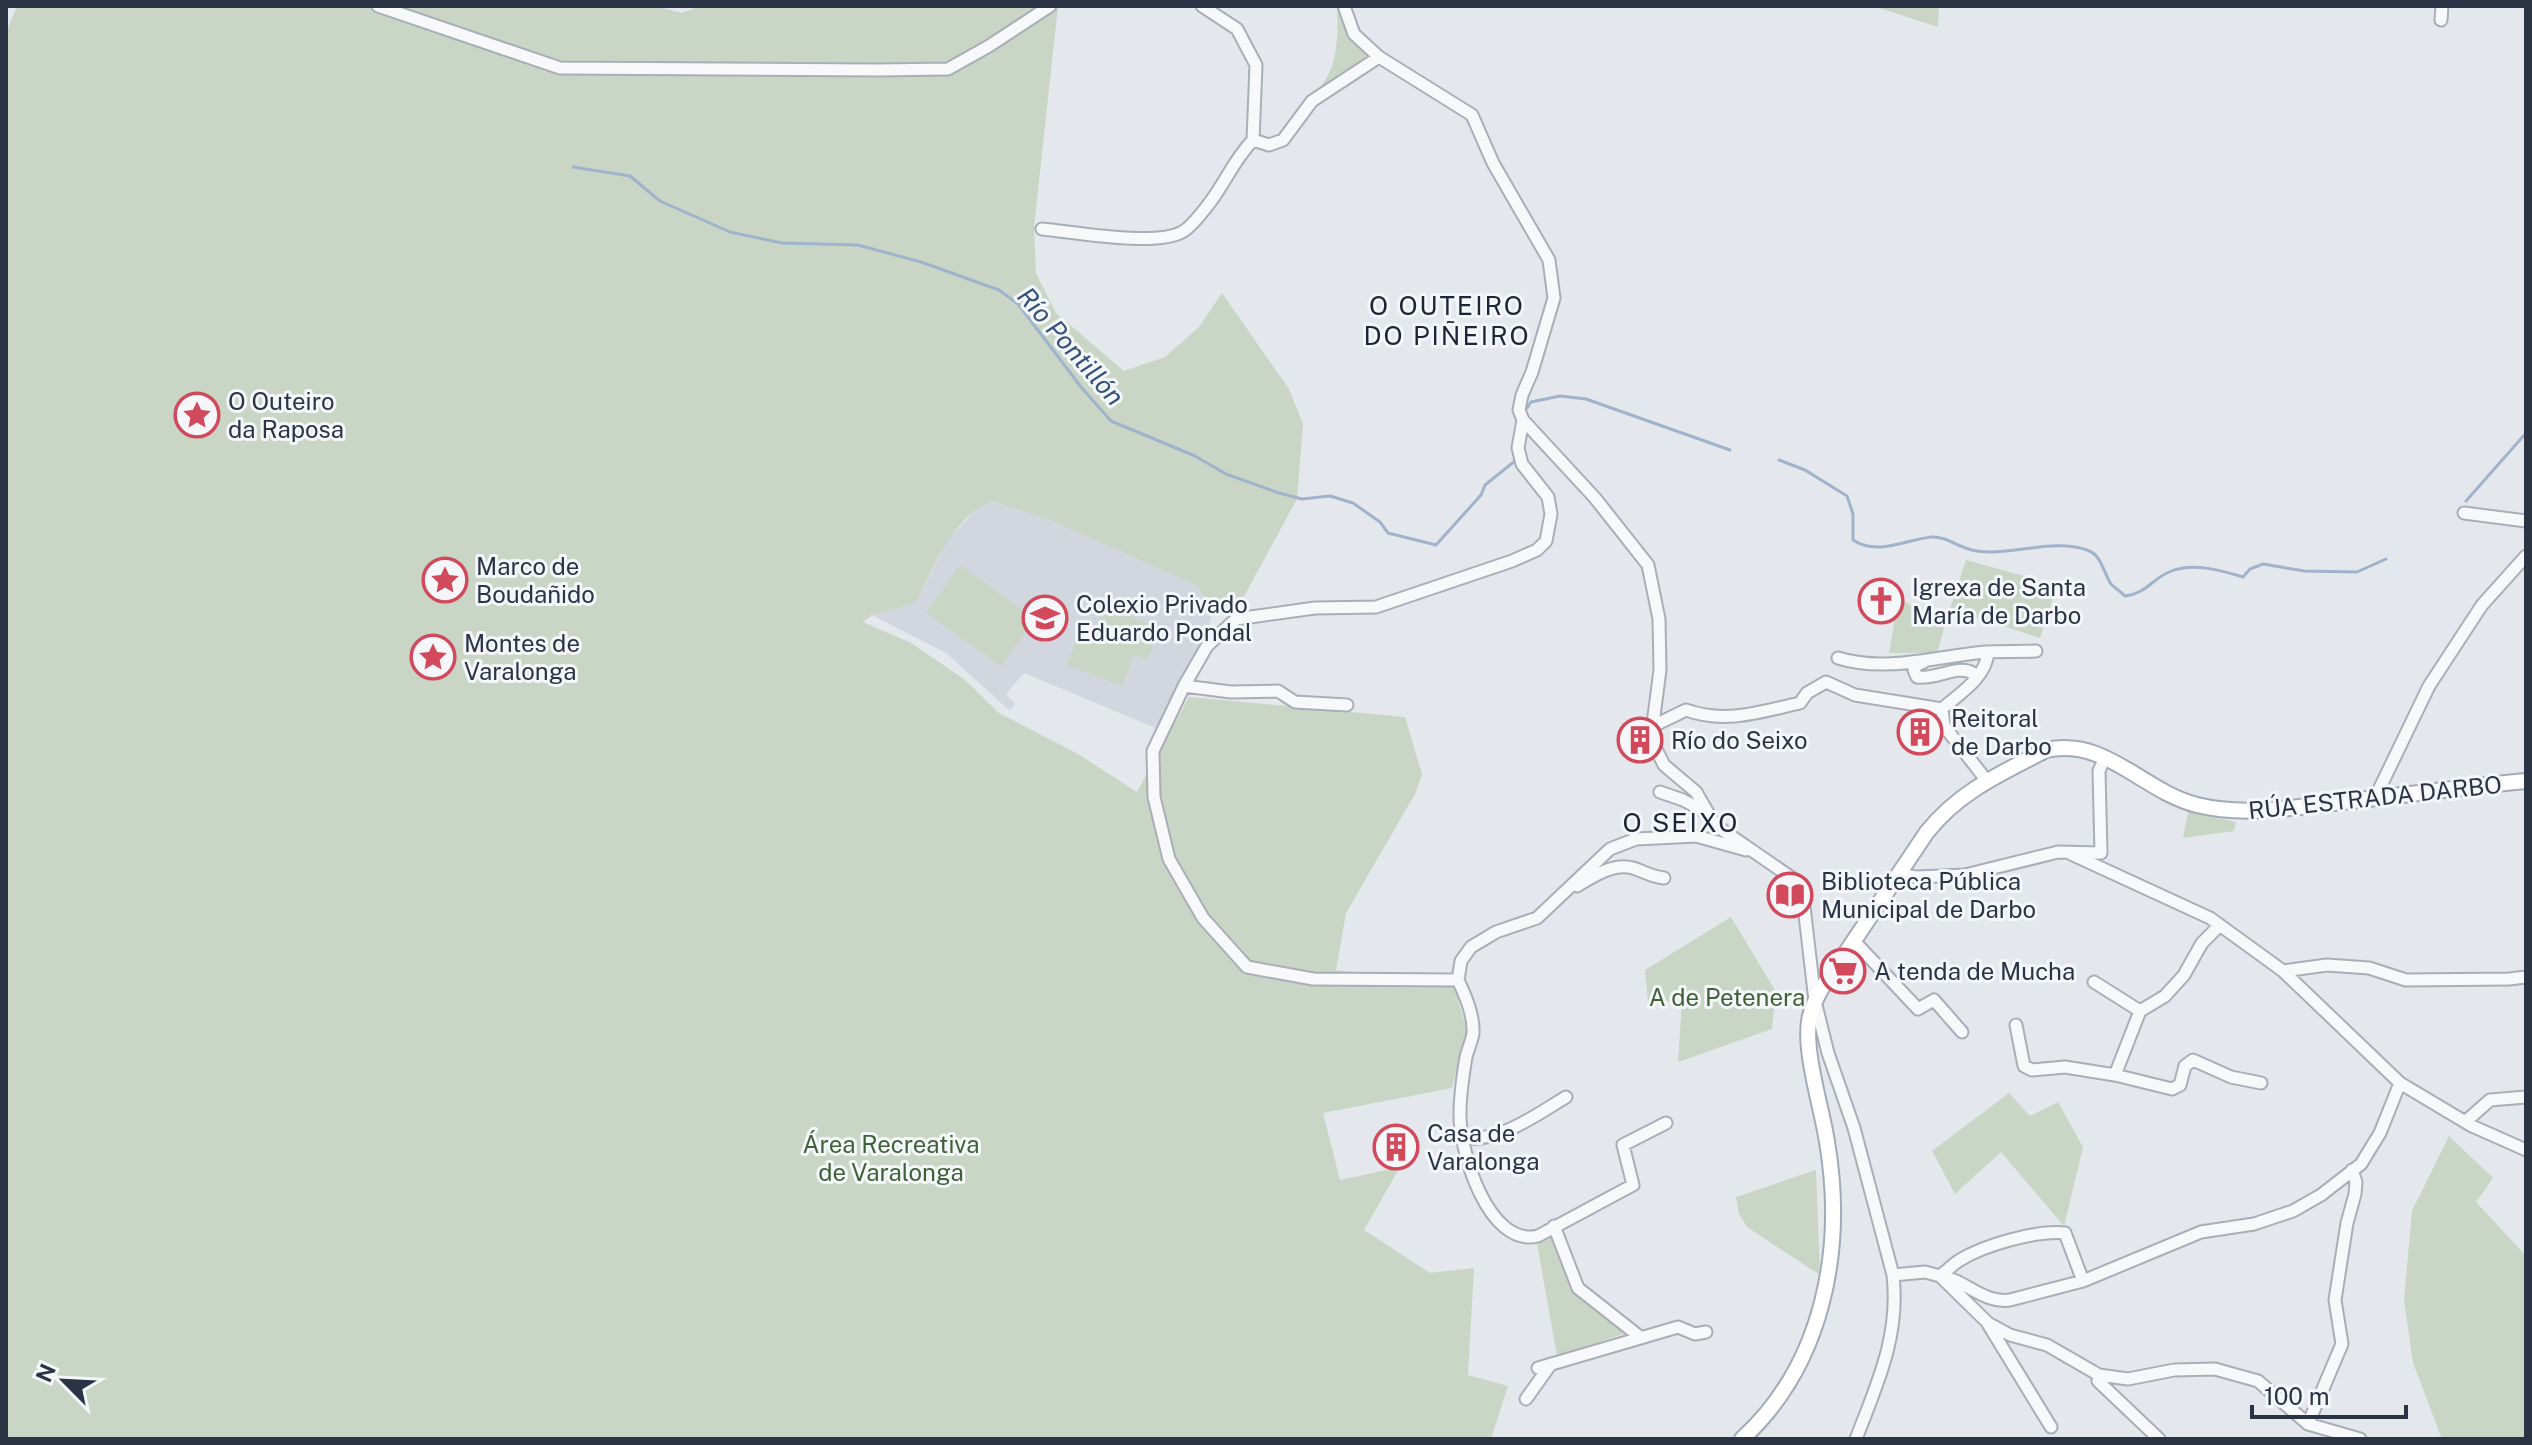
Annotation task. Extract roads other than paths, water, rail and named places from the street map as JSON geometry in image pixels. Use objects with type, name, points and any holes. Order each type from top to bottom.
[{"type":"main road","name":"RÚA ESTRADA DARBO","points":[[1742,1439],[1775,1402],[1793,1374],[1817,1324],[1826,1290],[1832,1243],[1832,1189],[1828,1144],[1808,1038],[1809,1017],[1824,986],[1944,811],[1987,781],[2046,750],[2060,747],[2088,750],[2105,757],[2171,796],[2216,809],[2242,811],[2526,781]]},
{"type":"street","points":[[378,6],[560,68],[848,70],[948,69],[1050,6]]},
{"type":"street","points":[[1042,229],[1151,240],[1183,232],[1210,203],[1236,157],[1253,140],[1256,65],[1237,29],[1202,6]]},
{"type":"street","points":[[1344,6],[1354,34],[1379,57],[1472,115],[1493,163],[1549,260],[1554,298],[1519,410],[1523,420],[1595,498],[1648,565],[1659,619],[1660,670],[1651,739],[1664,765],[1696,792],[1715,825],[1792,878],[1802,889],[1815,1001],[1828,1053],[1854,1128],[1893,1275],[1895,1322],[1880,1378],[1856,1439]]},
{"type":"street","points":[[2441,20],[2442,6]]},
{"type":"street","points":[[1253,140],[1269,145],[1283,140],[1312,101],[1379,57]]},
{"type":"street","points":[[1458,980],[1313,979],[1247,967],[1203,918],[1169,859],[1154,797],[1153,751],[1207,646],[1236,619],[1315,608],[1376,607],[1537,550],[1546,541],[1551,514],[1548,497],[1522,464],[1518,448],[1523,420]]},
{"type":"street","points":[[2464,513],[2526,521]]},
{"type":"street","points":[[2375,798],[2429,686],[2482,605],[2526,556]]},
{"type":"street","points":[[1838,658],[1866,664],[1988,652],[2036,651]]},
{"type":"street","points":[[1942,709],[1975,680],[1987,664],[1988,652]]},
{"type":"street","points":[[1939,658],[1917,665],[1914,670],[1917,677],[1926,678],[1964,669],[1973,673],[1975,680]]},
{"type":"street","points":[[1653,726],[1686,710],[1707,718],[1745,715],[1800,703],[1807,693],[1826,682],[1855,695],[1942,709]]},
{"type":"street","points":[[1184,686],[1231,692],[1278,691],[1295,702],[1347,705]]},
{"type":"street","points":[[1942,709],[1944,726],[1987,781]]},
{"type":"street","points":[[1900,874],[1916,877],[1965,875],[2058,852],[2101,853],[2099,771],[2105,757]]},
{"type":"street","points":[[1660,792],[1709,814]]},
{"type":"street","points":[[1666,1123],[1623,1145],[1633,1185],[1538,1236],[1524,1237],[1513,1233],[1480,1196],[1464,1138],[1460,1115],[1466,1059],[1473,1032],[1467,1000],[1458,980],[1461,961],[1471,947],[1496,932],[1537,918],[1610,849],[1636,839],[1696,836],[1754,853]]},
{"type":"street","points":[[2071,854],[2210,918],[2283,971],[2400,1083],[2465,1122],[2526,1150]]},
{"type":"street","points":[[1566,892],[1595,876],[1623,867],[1664,878]]},
{"type":"street","points":[[2115,1075],[2140,1011],[2165,996],[2184,975],[2202,943],[2220,925]]},
{"type":"street","points":[[1854,941],[1918,1009],[1934,1000],[1962,1032]]},
{"type":"street","points":[[2283,971],[2327,965],[2369,968],[2406,980],[2526,977]]},
{"type":"street","points":[[1811,971],[1824,986]]},
{"type":"street","points":[[2094,982],[2140,1011]]},
{"type":"street","points":[[2016,1025],[2024,1066],[2032,1070],[2065,1067],[2172,1089],[2180,1085],[2185,1066],[2193,1060],[2231,1077],[2261,1083]]},
{"type":"street","points":[[1893,1275],[1925,1272],[1959,1280],[1986,1297],[2001,1301],[2083,1281],[2201,1232],[2254,1224],[2293,1211],[2321,1195],[2361,1164],[2380,1133],[2400,1083]]},
{"type":"street","points":[[1464,1138],[1511,1129],[1566,1097]]},
{"type":"street","points":[[2465,1122],[2490,1100],[2526,1097]]},
{"type":"street","points":[[2308,1424],[2342,1344],[2335,1300],[2347,1223],[2355,1194],[2356,1182],[2352,1170]]},
{"type":"street","points":[[1554,1226],[1578,1288],[1640,1337]]},
{"type":"street","points":[[1940,1276],[1960,1260],[1992,1246],[2053,1232],[2065,1233],[2083,1281]]},
{"type":"street","points":[[1940,1276],[1988,1323],[2051,1427]]},
{"type":"street","points":[[1988,1323],[2010,1335],[2047,1345],[2099,1375],[2128,1379],[2174,1370],[2215,1369],[2258,1381],[2308,1424],[2360,1439]]},
{"type":"street","points":[[1538,1368],[1678,1327],[1695,1334],[1706,1332]]},
{"type":"street","points":[[1526,1399],[1552,1363]]},
{"type":"street","points":[[2099,1375],[2098,1381],[2159,1439]]},
{"type":"waterway","name":"Río Pontillón","points":[[573,167],[630,176],[660,201],[730,232],[782,243],[858,245],[921,262],[999,290],[1018,304],[1111,421],[1195,456],[1226,474],[1279,493],[1302,499],[1330,496],[1353,503],[1380,522],[1388,533],[1436,545],[1481,495],[1485,485],[1515,461],[1515,456]]},
{"type":"waterway","name":"Río Pontillón","points":[[1527,408],[1531,402],[1560,396],[1586,399],[1730,450]]},
{"type":"waterway","name":"Río Pontillón","points":[[2466,501],[2526,433]]},
{"type":"waterway","name":"Río Pontillón","points":[[1779,460],[1805,470],[1847,496],[1853,514],[1853,540],[1862,545],[1891,546],[1931,537],[1943,538],[1965,548],[1991,552],[2046,546],[2074,547],[2092,552],[2102,564],[2111,584],[2125,596],[2139,592],[2163,575],[2178,569],[2196,567],[2243,577],[2250,569],[2263,564],[2304,571],[2357,572],[2386,559]]},
{"type":"place","name":"O Outeiro da Raposa","points":[[197,415]]},
{"type":"place","name":"Marco de Boudañido","points":[[445,580]]},
{"type":"place","name":"Igrexa de Santa María de Darbo","points":[[1881,601]]},
{"type":"place","name":"Colexio Privado Eduardo Pondal","points":[[1045,618]]},
{"type":"place","name":"Montes de Varalonga","points":[[433,657]]},
{"type":"place","name":"Reitoral de Darbo","points":[[1920,732]]},
{"type":"place","name":"Río do Seixo","points":[[1640,740]]},
{"type":"place","name":"Biblioteca Pública Municipal de Darbo","points":[[1790,895]]},
{"type":"place","name":"A tenda de Mucha","points":[[1843,971]]},
{"type":"place","name":"Casa de Varalonga","points":[[1396,1147]]},
{"type":"district","name":"O OUTEIRO DO PIÑEIRO","points":[[1447,320]]},
{"type":"district","name":"O SEIXO","points":[[1681,822]]},
{"type":"park label","name":"A de Petenera","points":[[1727,997]]},
{"type":"park label","name":"Área Recreativa de Varalonga","points":[[891,1158]]}]
